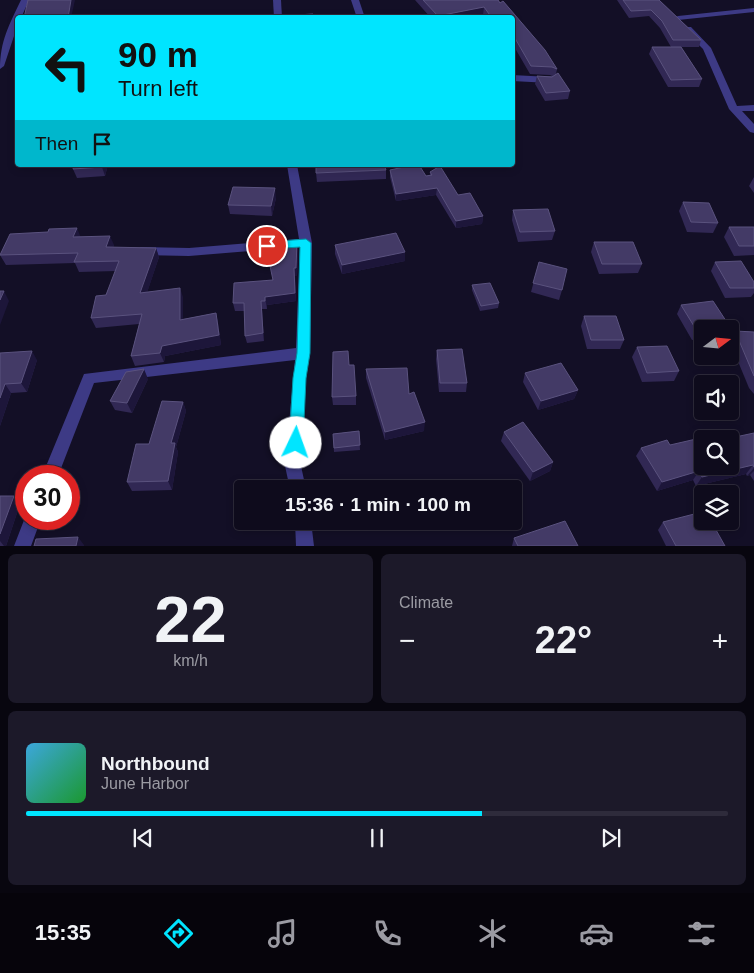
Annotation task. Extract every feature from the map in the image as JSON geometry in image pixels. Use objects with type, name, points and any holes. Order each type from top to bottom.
[{"type":"street","points":[[0,66],[11,21],[25,0]]},
{"type":"street","points":[[278,0],[278,15]]},
{"type":"street","points":[[355,0],[360,15]]},
{"type":"street","points":[[754,10],[675,16],[707,48],[734,109],[754,130]]},
{"type":"street","points":[[515,78],[550,80]]},
{"type":"street","points":[[734,109],[754,108]]},
{"type":"street","points":[[292,167],[306,243],[303,353],[299,378],[293,466],[296,480]]},
{"type":"street","points":[[129,250],[189,252],[306,243]]},
{"type":"street","points":[[54,465],[89,378],[303,353]]},
{"type":"street","points":[[22,546],[29,530]]},
{"type":"street","points":[[304,530],[305,546]]},
{"type":"building","points":[[28,0],[71,0],[68,15],[25,15]]},
{"type":"building","points":[[423,0],[498,0],[500,3],[503,1],[515,15],[490,15],[484,7],[437,15]]},
{"type":"building","points":[[623,0],[659,0],[701,40],[673,40],[662,21],[651,10],[631,11]]},
{"type":"building","points":[[515,15],[545,50],[557,69],[531,66],[515,38]]},
{"type":"building","points":[[652,47],[681,47],[702,79],[671,80]]},
{"type":"building","points":[[558,73],[570,91],[546,93],[537,76],[552,77]]},
{"type":"building","points":[[74,167],[102,167],[73,169]]},
{"type":"building","points":[[316,167],[385,167],[386,170],[316,173]]},
{"type":"building","points":[[404,167],[420,167],[426,176],[432,175],[430,172],[441,167],[458,195],[470,193],[483,216],[456,221],[437,188],[396,194],[390,170]]},
{"type":"building","points":[[233,187],[275,188],[271,206],[228,205]]},
{"type":"building","points":[[683,202],[709,203],[718,223],[691,222]]},
{"type":"building","points":[[548,209],[555,231],[520,232],[513,210]]},
{"type":"building","points":[[729,227],[754,227],[754,246],[739,246]]},
{"type":"building","points":[[77,228],[73,237],[110,236],[106,247],[156,248],[140,293],[180,288],[180,320],[216,313],[219,335],[162,346],[160,353],[131,356],[142,314],[91,318],[96,296],[106,295],[119,261],[74,262],[78,253],[0,255],[10,234],[48,232],[49,229]]},
{"type":"building","points":[[396,233],[405,252],[342,265],[335,245]]},
{"type":"building","points":[[297,242],[296,268],[294,268],[295,293],[265,297],[265,301],[261,301],[263,333],[245,336],[244,303],[233,303],[234,283],[273,280],[266,247]]},
{"type":"building","points":[[594,242],[633,242],[642,264],[602,264]]},
{"type":"building","points":[[741,261],[754,282],[754,288],[730,288],[715,262]]},
{"type":"building","points":[[539,262],[567,269],[562,290],[533,283]]},
{"type":"building","points":[[490,283],[499,303],[481,306],[472,285]]},
{"type":"building","points":[[0,291],[4,291],[0,300]]},
{"type":"building","points":[[713,301],[725,320],[694,320],[694,326],[681,305]]},
{"type":"building","points":[[584,316],[616,316],[624,340],[591,340]]},
{"type":"building","points":[[739,331],[754,332],[754,376],[739,340]]},
{"type":"building","points":[[667,346],[679,371],[647,373],[637,347]]},
{"type":"building","points":[[462,349],[467,383],[440,383],[437,350]]},
{"type":"building","points":[[32,351],[21,383],[5,384],[0,398],[0,353]]},
{"type":"building","points":[[348,351],[349,365],[354,365],[356,396],[332,397],[333,352]]},
{"type":"building","points":[[561,363],[578,390],[541,401],[525,373]]},
{"type":"building","points":[[407,368],[409,394],[414,392],[425,422],[385,432],[366,369]]},
{"type":"building","points":[[144,369],[127,403],[110,401],[126,372]]},
{"type":"building","points":[[162,401],[183,402],[171,443],[175,443],[168,481],[127,482],[136,444],[149,444]]},
{"type":"building","points":[[523,422],[553,462],[533,472],[504,432]]},
{"type":"building","points":[[359,431],[360,445],[334,448],[333,434]]},
{"type":"building","points":[[754,433],[754,467],[753,465],[739,468],[739,436]]},
{"type":"building","points":[[667,440],[670,445],[694,440],[694,472],[662,482],[641,448]]},
{"type":"building","points":[[0,496],[14,496],[0,534]]},
{"type":"building","points":[[694,514],[694,530],[716,530],[725,546],[676,546],[663,522]]},
{"type":"building","points":[[565,521],[578,546],[518,546],[514,538]]},
{"type":"building","points":[[78,537],[76,546],[34,546],[36,539]]},
{"type":"route","points":[[267,246],[306,243],[303,353],[299,378],[296,443]]}]
